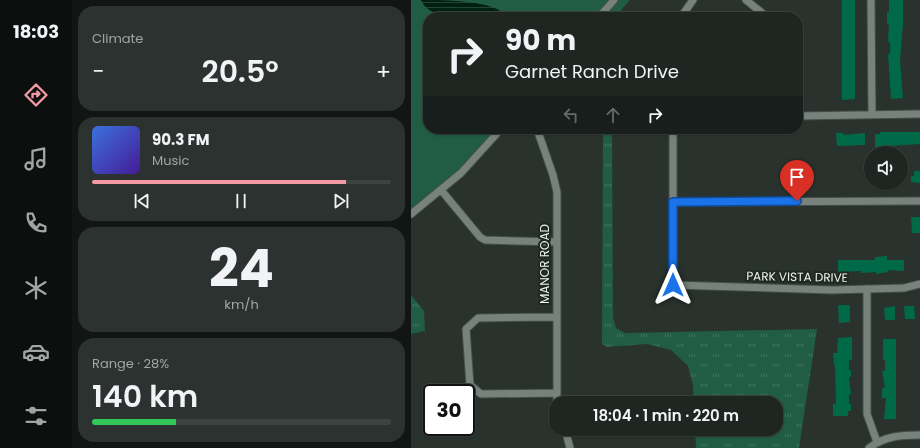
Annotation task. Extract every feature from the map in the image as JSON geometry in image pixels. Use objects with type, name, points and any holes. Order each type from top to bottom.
[{"type":"street","points":[[603,12],[614,0]]},
{"type":"street","points":[[685,12],[693,0]]},
{"type":"street","points":[[746,0],[761,12]]},
{"type":"street","points":[[871,0],[872,115]]},
{"type":"street","points":[[803,116],[920,114]]},
{"type":"street","points":[[411,214],[461,173],[496,134]]},
{"type":"street","name":"MANOR ROAD","points":[[539,134],[555,183],[557,393]]},
{"type":"street","points":[[673,134],[673,202],[920,201]]},
{"type":"street","points":[[441,190],[479,237],[485,240],[556,242]]},
{"type":"street","name":"PARK VISTA DRIVE","points":[[673,202],[673,285],[832,290],[904,288],[920,284]]},
{"type":"street","points":[[867,289],[867,414],[870,427],[877,442]]},
{"type":"street","points":[[556,317],[478,318],[466,330],[470,385],[481,394],[557,393]]},
{"type":"street","points":[[869,448],[877,442],[901,436],[920,435]]},
{"type":"street","points":[[567,436],[570,448]]},
{"type":"green space","points":[[411,0],[609,0],[598,12],[423,12],[423,134],[492,134],[455,176],[411,211]]},
{"type":"green space","points":[[619,0],[630,0],[619,12],[609,12]]},
{"type":"green space","points":[[603,134],[612,134],[613,318],[616,328],[625,333],[817,329],[799,448],[696,448],[695,436],[783,436],[783,396],[694,396],[693,385],[688,366],[671,350],[647,344],[607,347],[602,344]]},
{"type":"green space","points":[[411,295],[424,311],[425,331],[411,334]]},
{"type":"shaded area","points":[[421,0],[469,2],[492,7],[502,12],[433,12],[426,8]]},
{"type":"building","points":[[842,0],[855,0],[855,99],[842,100]]},
{"type":"building","points":[[889,0],[903,0],[900,61],[903,98],[891,99],[888,54],[890,54],[890,42],[888,42],[889,24],[887,24]]},
{"type":"building","points":[[880,132],[920,132],[920,144],[875,146],[875,134],[880,134]]},
{"type":"building","points":[[836,133],[843,133],[843,135],[865,133],[865,145],[837,146]]},
{"type":"building","points":[[914,171],[920,171],[920,183],[911,182],[911,176],[914,176]]},
{"type":"building","points":[[911,217],[920,217],[920,233],[912,233]]},
{"type":"building","points":[[887,256],[887,260],[904,260],[904,271],[888,270],[888,272],[876,274],[876,272],[861,273],[861,271],[838,272],[838,260],[875,260],[875,257]]},
{"type":"building","points":[[838,305],[850,305],[850,322],[839,323]]},
{"type":"building","points":[[895,306],[895,320],[885,320],[884,308]]},
{"type":"building","points":[[904,306],[914,306],[915,319],[905,319]]},
{"type":"building","points":[[852,337],[852,360],[849,360],[849,370],[851,370],[851,377],[849,377],[851,394],[849,394],[849,404],[851,404],[851,411],[848,411],[848,416],[833,416],[833,404],[836,404],[835,365],[833,353],[837,353],[838,338]]},
{"type":"building","points":[[883,339],[896,339],[896,419],[884,419],[886,398],[882,398],[882,388],[885,388],[882,371],[885,371],[885,360],[883,360]]},
{"type":"route","points":[[673,285],[673,202],[797,201]]}]
